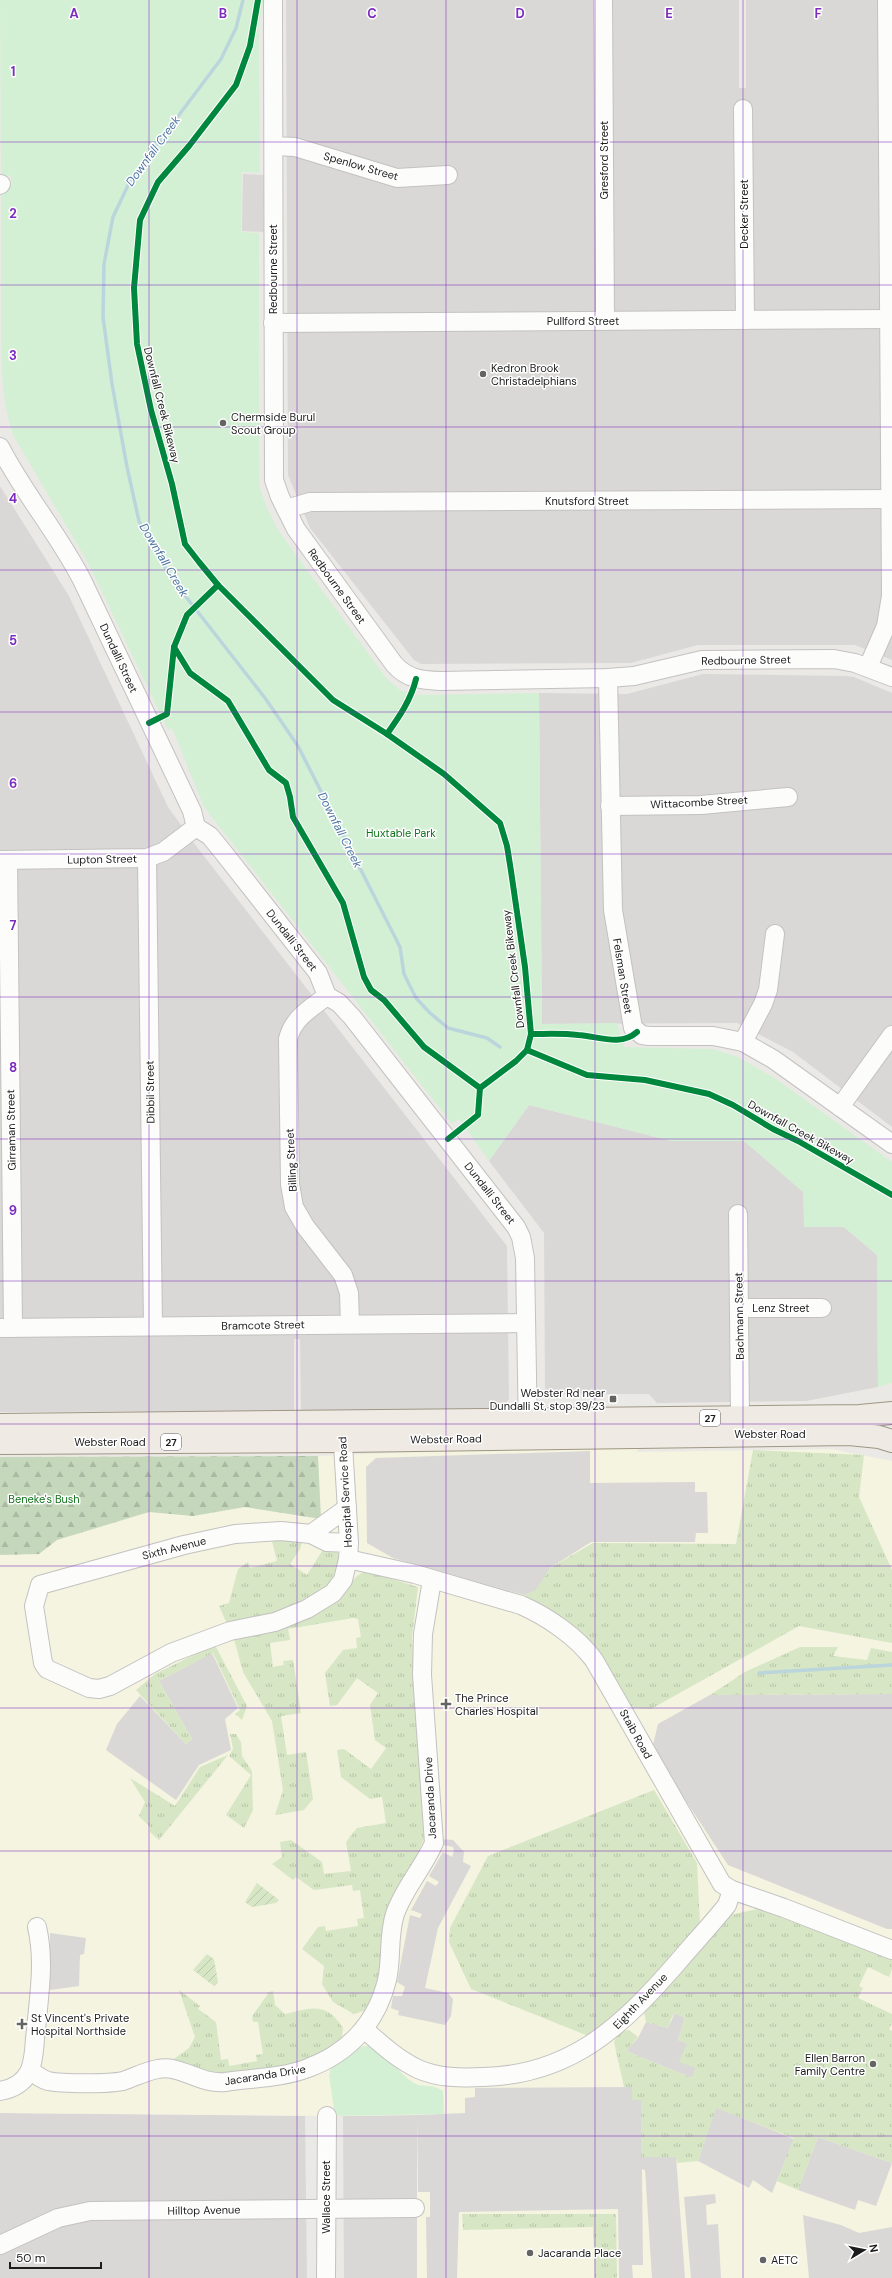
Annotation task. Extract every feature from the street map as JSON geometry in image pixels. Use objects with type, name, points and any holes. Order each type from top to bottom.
[{"type":"main road","name":"Webster Road","points":[[0,1443],[342,1431],[528,1428],[740,1418],[874,1416],[892,1413]]},
{"type":"main road","name":"Webster Road","points":[[0,1425],[342,1431]]},
{"type":"main road","name":"Webster Road","points":[[528,1428],[850,1434],[879,1437],[892,1441]]},
{"type":"street","name":"Redbourne Street","points":[[273,0],[274,480],[286,510],[305,542],[394,664],[408,676],[423,680],[440,681],[608,678],[634,676],[702,660],[834,659],[868,667],[892,677]]},
{"type":"street","name":"Gresford Street","points":[[603,0],[605,321]]},
{"type":"street","points":[[868,667],[886,626],[890,608],[890,319],[887,0]]},
{"type":"street","name":"Decker Street","points":[[743,109],[745,320]]},
{"type":"street","name":"Spenlow Street","points":[[274,146],[295,147],[397,178],[448,175]]},
{"type":"street","name":"Pullford Street","points":[[273,323],[890,319]]},
{"type":"street","name":"Dundalli Street","points":[[0,447],[79,575],[192,811],[196,827],[210,836],[223,852],[318,973],[327,996],[340,1003],[352,1017],[516,1227],[521,1237],[525,1258],[528,1428]]},
{"type":"street","name":"Knutsford Street","points":[[286,510],[310,502],[890,499]]},
{"type":"street","name":"Felsman Street","points":[[608,678],[613,910],[633,1028],[642,1035],[649,1036],[713,1036],[743,1042],[766,1054],[892,1144]]},
{"type":"street","name":"Wittacombe Street","points":[[610,806],[701,805],[788,797]]},
{"type":"street","name":"Lupton Street","points":[[4,860],[147,858],[163,852],[196,827]]},
{"type":"street","name":"Dibbil Street","points":[[147,858],[152,1326]]},
{"type":"street","name":"Girraman Street","points":[[4,860],[7,1328]]},
{"type":"street","points":[[743,1042],[763,1004],[768,990],[775,934]]},
{"type":"street","name":"Billing Street","points":[[327,996],[298,1019],[290,1031],[288,1039],[290,1184],[294,1207],[305,1226],[343,1275],[349,1293],[350,1324]]},
{"type":"street","points":[[840,1107],[892,1035]]},
{"type":"street","name":"Bachmann Street","points":[[738,1214],[740,1418]]},
{"type":"street","name":"Lenz Street","points":[[739,1308],[822,1308]]},
{"type":"street","name":"Bramcote Street","points":[[7,1328],[526,1323]]},
{"type":"street","name":"Hospital Service Road","points":[[40,1585],[34,1606],[43,1663],[51,1672],[75,1683],[99,1689],[110,1686],[171,1653],[230,1631],[275,1622],[308,1609],[333,1593],[343,1580],[349,1551],[342,1431]]},
{"type":"street","points":[[311,1534],[347,1508]]},
{"type":"street","name":"Sixth Avenue","points":[[40,1585],[184,1544],[235,1534],[281,1531],[311,1534],[349,1551]]},
{"type":"street","name":"Staib Road","points":[[349,1551],[432,1580],[521,1605],[537,1612],[586,1649],[604,1677],[701,1851],[722,1884],[732,1890],[784,1908],[892,1950]]},
{"type":"street","name":"Jacaranda Drive","points":[[30,2070],[38,2077],[49,2081],[112,2083],[165,2068],[201,2080],[217,2083],[307,2069],[345,2049],[364,2029],[381,2002],[386,1987],[390,1966],[395,1915],[404,1895],[426,1860],[434,1843],[422,1675],[423,1634],[432,1580]]},
{"type":"street","name":"Eighth Avenue","points":[[364,2029],[394,2056],[417,2068],[450,2077],[495,2077],[538,2068],[561,2060],[597,2041],[630,2015],[723,1911],[727,1906],[732,1890]]},
{"type":"street","points":[[0,2092],[18,2085],[25,2079],[30,2070],[42,1966],[41,1943],[38,1927]]},
{"type":"street","name":"Wallace Street","points":[[326,2278],[325,2209],[327,2116]]},
{"type":"street","name":"Hilltop Avenue","points":[[0,2246],[58,2218],[90,2211],[415,2208]]},
{"type":"shaded area","points":[[286,0],[739,0],[739,88],[746,88],[746,0],[892,0],[892,660],[855,645],[698,645],[631,663],[421,664],[414,660],[310,528],[288,475]]},
{"type":"shaded area","points":[[243,174],[265,175],[264,232],[242,231]]},
{"type":"shaded area","points":[[535,339],[536,412],[453,413],[453,340]]},
{"type":"shaded area","points":[[0,486],[69,596],[168,807],[200,851],[507,1246],[509,1399],[504,1405],[496,1408],[301,1411],[300,1339],[294,1339],[294,1411],[0,1412]]},
{"type":"shaded area","points":[[703,674],[845,676],[854,677],[892,693],[892,1127],[793,1052],[737,1023],[542,1024],[539,693],[627,694]]},
{"type":"shaded area","points":[[529,1105],[672,1141],[744,1141],[804,1192],[804,1227],[844,1227],[877,1255],[878,1387],[806,1401],[657,1403],[649,1394],[550,1394],[545,1390],[544,1233],[489,1161]]},
{"type":"shaded area","name":"The Prince Charles Hospital","points":[[639,1447],[636,1452],[831,1449],[892,1461],[892,2278],[417,2278],[417,2115],[327,2116],[0,2113],[0,1457],[318,1456],[490,1449]]},
{"type":"shaded area","points":[[590,1451],[590,1483],[695,1482],[695,1492],[707,1492],[708,1533],[696,1533],[695,1542],[591,1542],[550,1568],[536,1591],[524,1595],[393,1558],[367,1543],[366,1467],[376,1458]]},
{"type":"shaded area","points":[[212,1653],[238,1708],[225,1719],[231,1750],[199,1765],[176,1800],[106,1750],[117,1724],[140,1696],[186,1744],[192,1739],[159,1681]]},
{"type":"shaded area","points":[[892,1694],[892,1929],[887,1929],[728,1865],[652,1749],[658,1724],[710,1695]]},
{"type":"shaded area","points":[[439,1839],[453,1840],[464,1852],[463,1862],[471,1866],[438,1928],[425,1988],[448,1993],[453,1999],[451,2016],[445,2025],[398,2015],[399,2011],[391,2008],[393,1996],[402,1996],[405,1987],[397,1982],[410,1915],[420,1918],[422,1914],[411,1910],[427,1881],[436,1886],[439,1882],[429,1876],[443,1852],[452,1857],[454,1851],[453,1847],[439,1844]]},
{"type":"shaded area","points":[[50,1933],[86,1938],[84,1954],[80,1955],[79,1986],[50,1990]]},
{"type":"shaded area","points":[[675,2013],[685,2018],[678,2040],[687,2043],[696,2068],[692,2078],[626,2051],[638,2038],[646,2022],[668,2028]]},
{"type":"shaded area","points":[[632,2087],[641,2099],[641,2157],[676,2157],[685,2278],[652,2278],[645,2170],[642,2169],[643,2265],[632,2265],[633,2278],[619,2278],[618,2209],[459,2212],[457,2278],[427,2278],[426,2217],[430,2217],[430,2192],[418,2192],[417,2115],[465,2113],[465,2098],[475,2097],[475,2088]]},
{"type":"shaded area","points":[[716,2107],[794,2139],[772,2193],[753,2180],[749,2188],[698,2161]]},
{"type":"shaded area","points":[[0,2113],[305,2116],[307,2278],[0,2278]]},
{"type":"shaded area","points":[[417,2115],[417,2278],[344,2278],[343,2116]]},
{"type":"shaded area","points":[[818,2137],[892,2163],[876,2206],[858,2200],[855,2210],[798,2190]]},
{"type":"shaded area","points":[[715,2194],[716,2203],[706,2205],[707,2225],[718,2224],[721,2278],[691,2278],[684,2197]]},
{"type":"shaded area","points":[[803,2215],[841,2225],[859,2233],[892,2227],[892,2278],[809,2278]]},
{"type":"green space","name":"Huxtable Park","points":[[0,0],[264,0],[259,25],[260,173],[242,172],[241,232],[259,233],[259,485],[266,506],[278,530],[387,679],[400,690],[417,695],[539,693],[542,1024],[617,1023],[624,1047],[713,1049],[738,1057],[776,1079],[892,1162],[892,1383],[878,1387],[877,1255],[844,1227],[804,1227],[803,1192],[744,1141],[672,1141],[529,1105],[489,1161],[459,1119],[452,1124],[204,807],[172,728],[168,730],[88,563],[13,435],[9,420],[3,390],[1,360],[1,194],[5,187],[12,184],[10,175],[1,177]]},
{"type":"green space","points":[[753,1450],[864,1455],[859,1497],[892,1570],[892,1643],[799,1626],[651,1709],[632,1708],[588,1646],[524,1595],[536,1590],[550,1568],[593,1543],[736,1544]]},
{"type":"green space","name":"Beneke's Bush","points":[[318,1456],[321,1519],[245,1507],[193,1516],[149,1512],[57,1540],[39,1554],[0,1555],[0,1457]]},
{"type":"green space","points":[[271,1537],[302,1542],[300,1549],[290,1564],[307,1575],[324,1548],[332,1547],[341,1556],[332,1582],[310,1597],[272,1615],[228,1626],[219,1606],[229,1603],[238,1569],[248,1562],[250,1568],[277,1561]]},
{"type":"green space","points":[[365,1571],[418,1587],[412,1637],[424,1839],[384,1927],[382,1972],[367,2010],[354,2014],[333,2002],[322,1984],[324,1966],[302,1949],[318,1927],[325,1926],[326,1931],[358,1926],[357,1919],[364,1918],[360,1890],[353,1891],[352,1885],[314,1890],[296,1877],[293,1880],[272,1864],[282,1857],[280,1842],[291,1840],[322,1862],[324,1874],[351,1871],[346,1842],[357,1828],[386,1823],[382,1797],[370,1799],[341,1777],[337,1750],[344,1749],[371,1769],[386,1748],[375,1740],[370,1705],[378,1693],[357,1678],[337,1705],[330,1706],[325,1673],[343,1650],[357,1648],[356,1638],[361,1637],[358,1619],[353,1618],[288,1629],[290,1640],[270,1643],[273,1667],[284,1665],[283,1661],[293,1660],[301,1713],[281,1716],[287,1755],[306,1752],[313,1799],[304,1810],[275,1815],[283,1790],[272,1721],[243,1672],[234,1639],[341,1593],[357,1576]]},
{"type":"green space","points":[[210,1647],[216,1647],[247,1706],[242,1720],[235,1714],[240,1710],[213,1653],[159,1681],[192,1739],[186,1744],[136,1690],[155,1674]]},
{"type":"green space","points":[[800,1647],[838,1647],[833,1656],[867,1660],[871,1648],[892,1652],[892,1694],[710,1695],[745,1672]]},
{"type":"green space","points":[[230,1734],[236,1734],[241,1742],[242,1756],[252,1771],[253,1810],[244,1828],[226,1815],[251,1775],[229,1756],[233,1749]]},
{"type":"green space","points":[[228,1755],[159,1840],[150,1832],[150,1827],[139,1816],[145,1802],[130,1778],[175,1806],[200,1767]]},
{"type":"green space","points":[[654,1790],[697,1863],[700,1925],[620,2014],[591,2037],[471,1989],[449,1942],[450,1928],[488,1856]]},
{"type":"green space","points":[[257,1883],[279,1900],[276,1903],[252,1907],[245,1902]]},
{"type":"green space","points":[[757,1909],[892,1958],[892,1969],[889,1977],[868,1967],[859,1986],[863,1988],[858,1998],[892,2014],[892,2023],[889,2029],[892,2031],[892,2163],[818,2137],[798,2190],[777,2181],[794,2138],[716,2108],[698,2161],[677,2163],[676,2157],[641,2157],[641,2100],[632,2100],[632,2087],[624,2087],[614,2042],[619,2032],[629,2030],[638,2037],[626,2051],[692,2078],[696,2068],[679,2062],[687,2043],[678,2040],[685,2018],[675,2013],[668,2028],[646,2022],[644,2012],[726,1916]]},
{"type":"green space","points":[[207,1954],[214,1959],[218,1982],[214,1986],[193,1970]]},
{"type":"green space","points":[[179,1990],[200,2006],[198,2009],[216,2022],[221,2060],[228,2059],[229,2066],[257,2061],[256,2055],[263,2054],[258,2022],[253,2022],[252,2016],[268,1994],[266,1993],[273,1991],[275,2005],[285,2014],[303,2010],[318,2009],[324,2010],[331,2014],[337,2019],[343,2028],[341,2042],[301,2065],[217,2076],[171,2061],[189,2048],[195,2037]]},
{"type":"green space","points":[[372,2045],[414,2083],[435,2087],[443,2091],[444,2114],[335,2116],[329,2075],[332,2066],[360,2047]]},
{"type":"green space","points":[[462,2214],[616,2214],[617,2278],[595,2278],[593,2227],[463,2230]]},
{"type":"waterway","name":"Downfall Creek","points":[[243,0],[236,28],[221,59],[131,179],[113,217],[104,264],[103,317],[112,384],[127,467],[139,521],[154,550],[176,584],[265,698],[298,746],[400,947],[404,974],[416,998],[430,1013],[448,1028],[487,1038],[500,1047]]},
{"type":"waterway","points":[[759,1673],[892,1665]]},
{"type":"cycle path","name":"Downfall Creek Bikeway","points":[[258,0],[250,46],[236,85],[189,146],[158,182],[140,220],[134,288],[137,344],[151,410],[172,484],[185,544],[218,585],[333,700],[387,734],[444,774],[500,823],[507,846],[511,871],[525,967],[531,1034],[527,1050],[516,1061],[480,1088],[478,1115],[448,1139]]},
{"type":"cycle path","points":[[149,723],[167,714],[174,647],[187,615],[218,585]]},
{"type":"cycle path","points":[[174,647],[190,673],[228,701],[269,770],[286,783],[293,817],[343,903],[364,977],[371,990],[384,1000],[424,1047],[480,1088]]},
{"type":"cycle path","points":[[387,734],[408,701],[416,679]]},
{"type":"cycle path","points":[[531,1034],[572,1034],[616,1040],[623,1039],[637,1032]]},
{"type":"cycle path","name":"Downfall Creek Bikeway","points":[[527,1050],[587,1075],[645,1080],[709,1094],[733,1105],[892,1195]]},
{"type":"place","name":"Kedron Brook Christadelphians","points":[[483,374]]},
{"type":"place","name":"Chermside Burul Scout Group","points":[[223,423]]},
{"type":"place","name":"Webster Rd near Dundalli St, stop 39/23","points":[[613,1399]]},
{"type":"place","name":"The Prince Charles Hospital","points":[[446,1704]]},
{"type":"place","name":"St Vincent's Private Hospital Northside","points":[[22,2024]]},
{"type":"place","name":"Ellen Barron Family Centre","points":[[873,2064]]},
{"type":"place","name":"Jacaranda Place","points":[[530,2253]]},
{"type":"place","name":"AETC","points":[[763,2260]]}]
